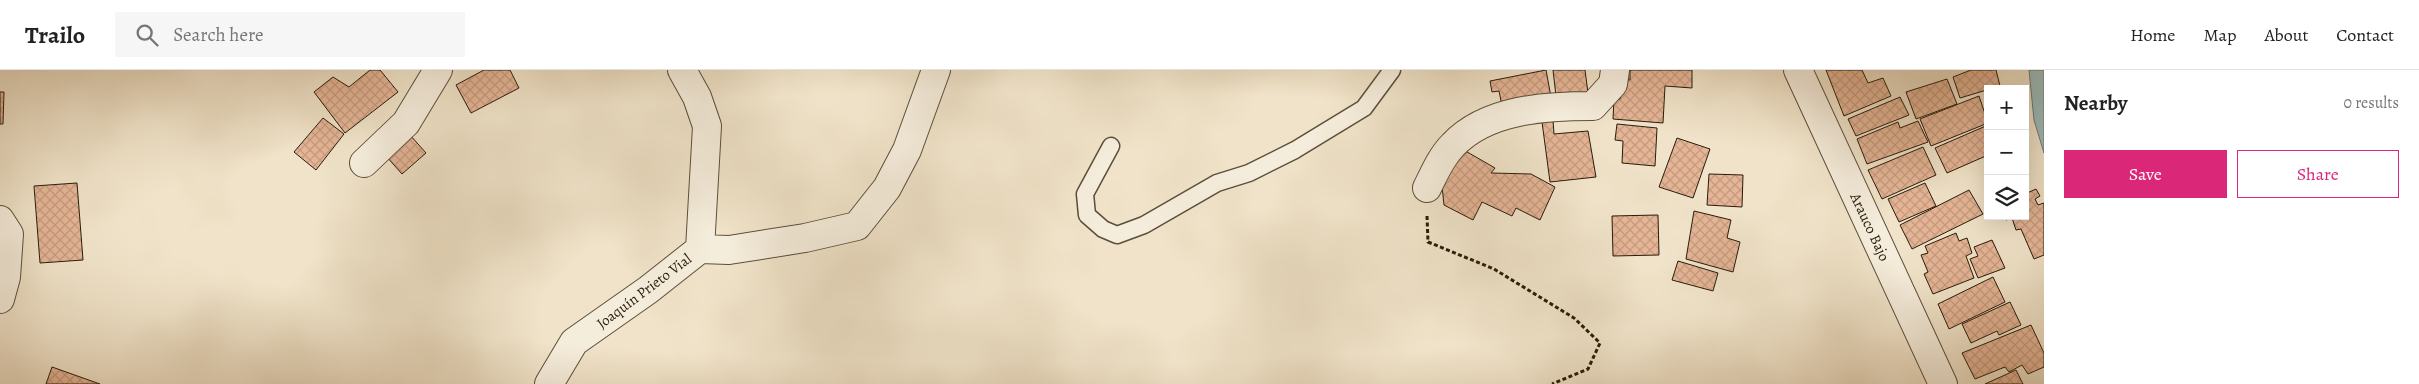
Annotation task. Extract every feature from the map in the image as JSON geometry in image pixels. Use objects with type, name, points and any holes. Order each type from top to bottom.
[{"type":"street","points":[[364,163],[406,123],[438,70]]},
{"type":"street","name":"Joaquín Prieto Vial","points":[[549,384],[574,342],[648,290],[700,249],[708,126],[697,96],[682,70]]},
{"type":"street","points":[[700,249],[729,250],[805,238],[857,226],[887,188],[907,150],[936,70]]},
{"type":"street","points":[[1427,188],[1452,145],[1481,123],[1526,110],[1564,106],[1593,106],[1613,84],[1615,70]]},
{"type":"street","name":"Arauco Bajo","points":[[1798,70],[1943,384]]},
{"type":"street","points":[[0,220],[9,234],[6,277],[0,299]]},
{"type":"lane","points":[[1111,146],[1085,194],[1087,216],[1103,229],[1117,235],[1144,225],[1217,183],[1249,173],[1295,150],[1364,108],[1392,70]]},
{"type":"path","points":[[1427,188],[1428,242],[1494,269],[1574,318],[1600,343],[1588,369],[1552,384]]},
{"type":"water","points":[[2029,70],[2044,70],[2044,153],[2034,120]]},
{"type":"building","points":[[370,70],[380,70],[398,92],[345,133],[314,92],[333,77],[349,87]]},
{"type":"building","points":[[484,70],[510,70],[519,88],[471,113],[456,85]]},
{"type":"building","points":[[1546,70],[1551,97],[1502,106],[1499,91],[1492,92],[1490,81]]},
{"type":"building","points":[[1553,70],[1585,70],[1588,93],[1556,96]]},
{"type":"building","points":[[1630,70],[1692,70],[1692,88],[1665,86],[1663,123],[1613,119],[1614,99],[1620,99],[1622,79],[1630,80]]},
{"type":"building","points":[[1826,70],[1862,70],[1868,83],[1883,78],[1891,96],[1844,116]]},
{"type":"building","points":[[1971,70],[1996,70],[2000,85],[1984,85],[1984,91],[1960,98],[1953,77]]},
{"type":"building","points":[[1947,79],[1957,104],[1916,119],[1906,92]]},
{"type":"building","points":[[0,92],[4,92],[3,124],[0,124]]},
{"type":"building","points":[[1979,96],[1984,111],[1984,125],[1931,146],[1920,119]]},
{"type":"building","points":[[1900,97],[1909,115],[1856,136],[1848,119]]},
{"type":"building","points":[[323,118],[344,134],[316,170],[294,152]]},
{"type":"building","points":[[1553,120],[1554,134],[1588,131],[1596,177],[1550,182],[1542,122]]},
{"type":"building","points":[[1918,121],[1928,142],[1867,164],[1857,139],[1898,122],[1900,128]]},
{"type":"building","points":[[1617,124],[1657,128],[1655,166],[1622,163],[1623,141],[1615,140]]},
{"type":"building","points":[[1984,127],[1984,157],[1947,173],[1935,148]]},
{"type":"building","points":[[410,135],[426,153],[402,174],[386,156]]},
{"type":"building","points":[[1677,138],[1710,149],[1693,198],[1659,187]]},
{"type":"building","points":[[1923,147],[1936,175],[1882,199],[1868,170]]},
{"type":"building","points":[[1462,149],[1495,168],[1491,173],[1531,174],[1555,187],[1540,220],[1516,208],[1512,216],[1482,202],[1473,220],[1444,205],[1442,186]]},
{"type":"building","points":[[1709,174],[1743,175],[1742,207],[1707,205]]},
{"type":"building","points":[[77,183],[83,260],[40,263],[34,186]]},
{"type":"building","points":[[1925,183],[1936,206],[1899,222],[1888,199]]},
{"type":"building","points":[[2036,189],[2040,196],[2035,199],[2038,205],[2044,203],[2044,255],[2034,259],[2021,229],[2016,230],[2013,220],[2029,220],[2029,192]]},
{"type":"building","points":[[1969,190],[1983,214],[1912,249],[1900,225]]},
{"type":"building","points":[[1694,211],[1731,220],[1727,238],[1740,242],[1733,272],[1686,259]]},
{"type":"building","points":[[1658,215],[1659,255],[1613,256],[1612,216]]},
{"type":"building","points":[[1956,233],[1959,241],[1967,238],[1972,253],[1966,256],[1974,278],[1933,294],[1924,274],[1928,272],[1921,255],[1928,253],[1925,246]]},
{"type":"building","points":[[1992,240],[2005,268],[1978,278],[1970,259],[1978,256],[1974,247]]},
{"type":"building","points":[[1678,261],[1718,273],[1713,291],[1672,280]]},
{"type":"building","points":[[1993,277],[2005,302],[1949,329],[1938,304]]},
{"type":"building","points":[[2010,302],[2021,325],[1999,335],[1997,331],[1971,343],[1962,324]]},
{"type":"building","points":[[2031,325],[2044,353],[2044,367],[2028,374],[2022,365],[2009,372],[2005,367],[1975,379],[1962,353]]},
{"type":"building","points":[[52,367],[100,384],[46,384]]},
{"type":"building","points":[[2016,370],[2023,384],[1985,384]]}]
